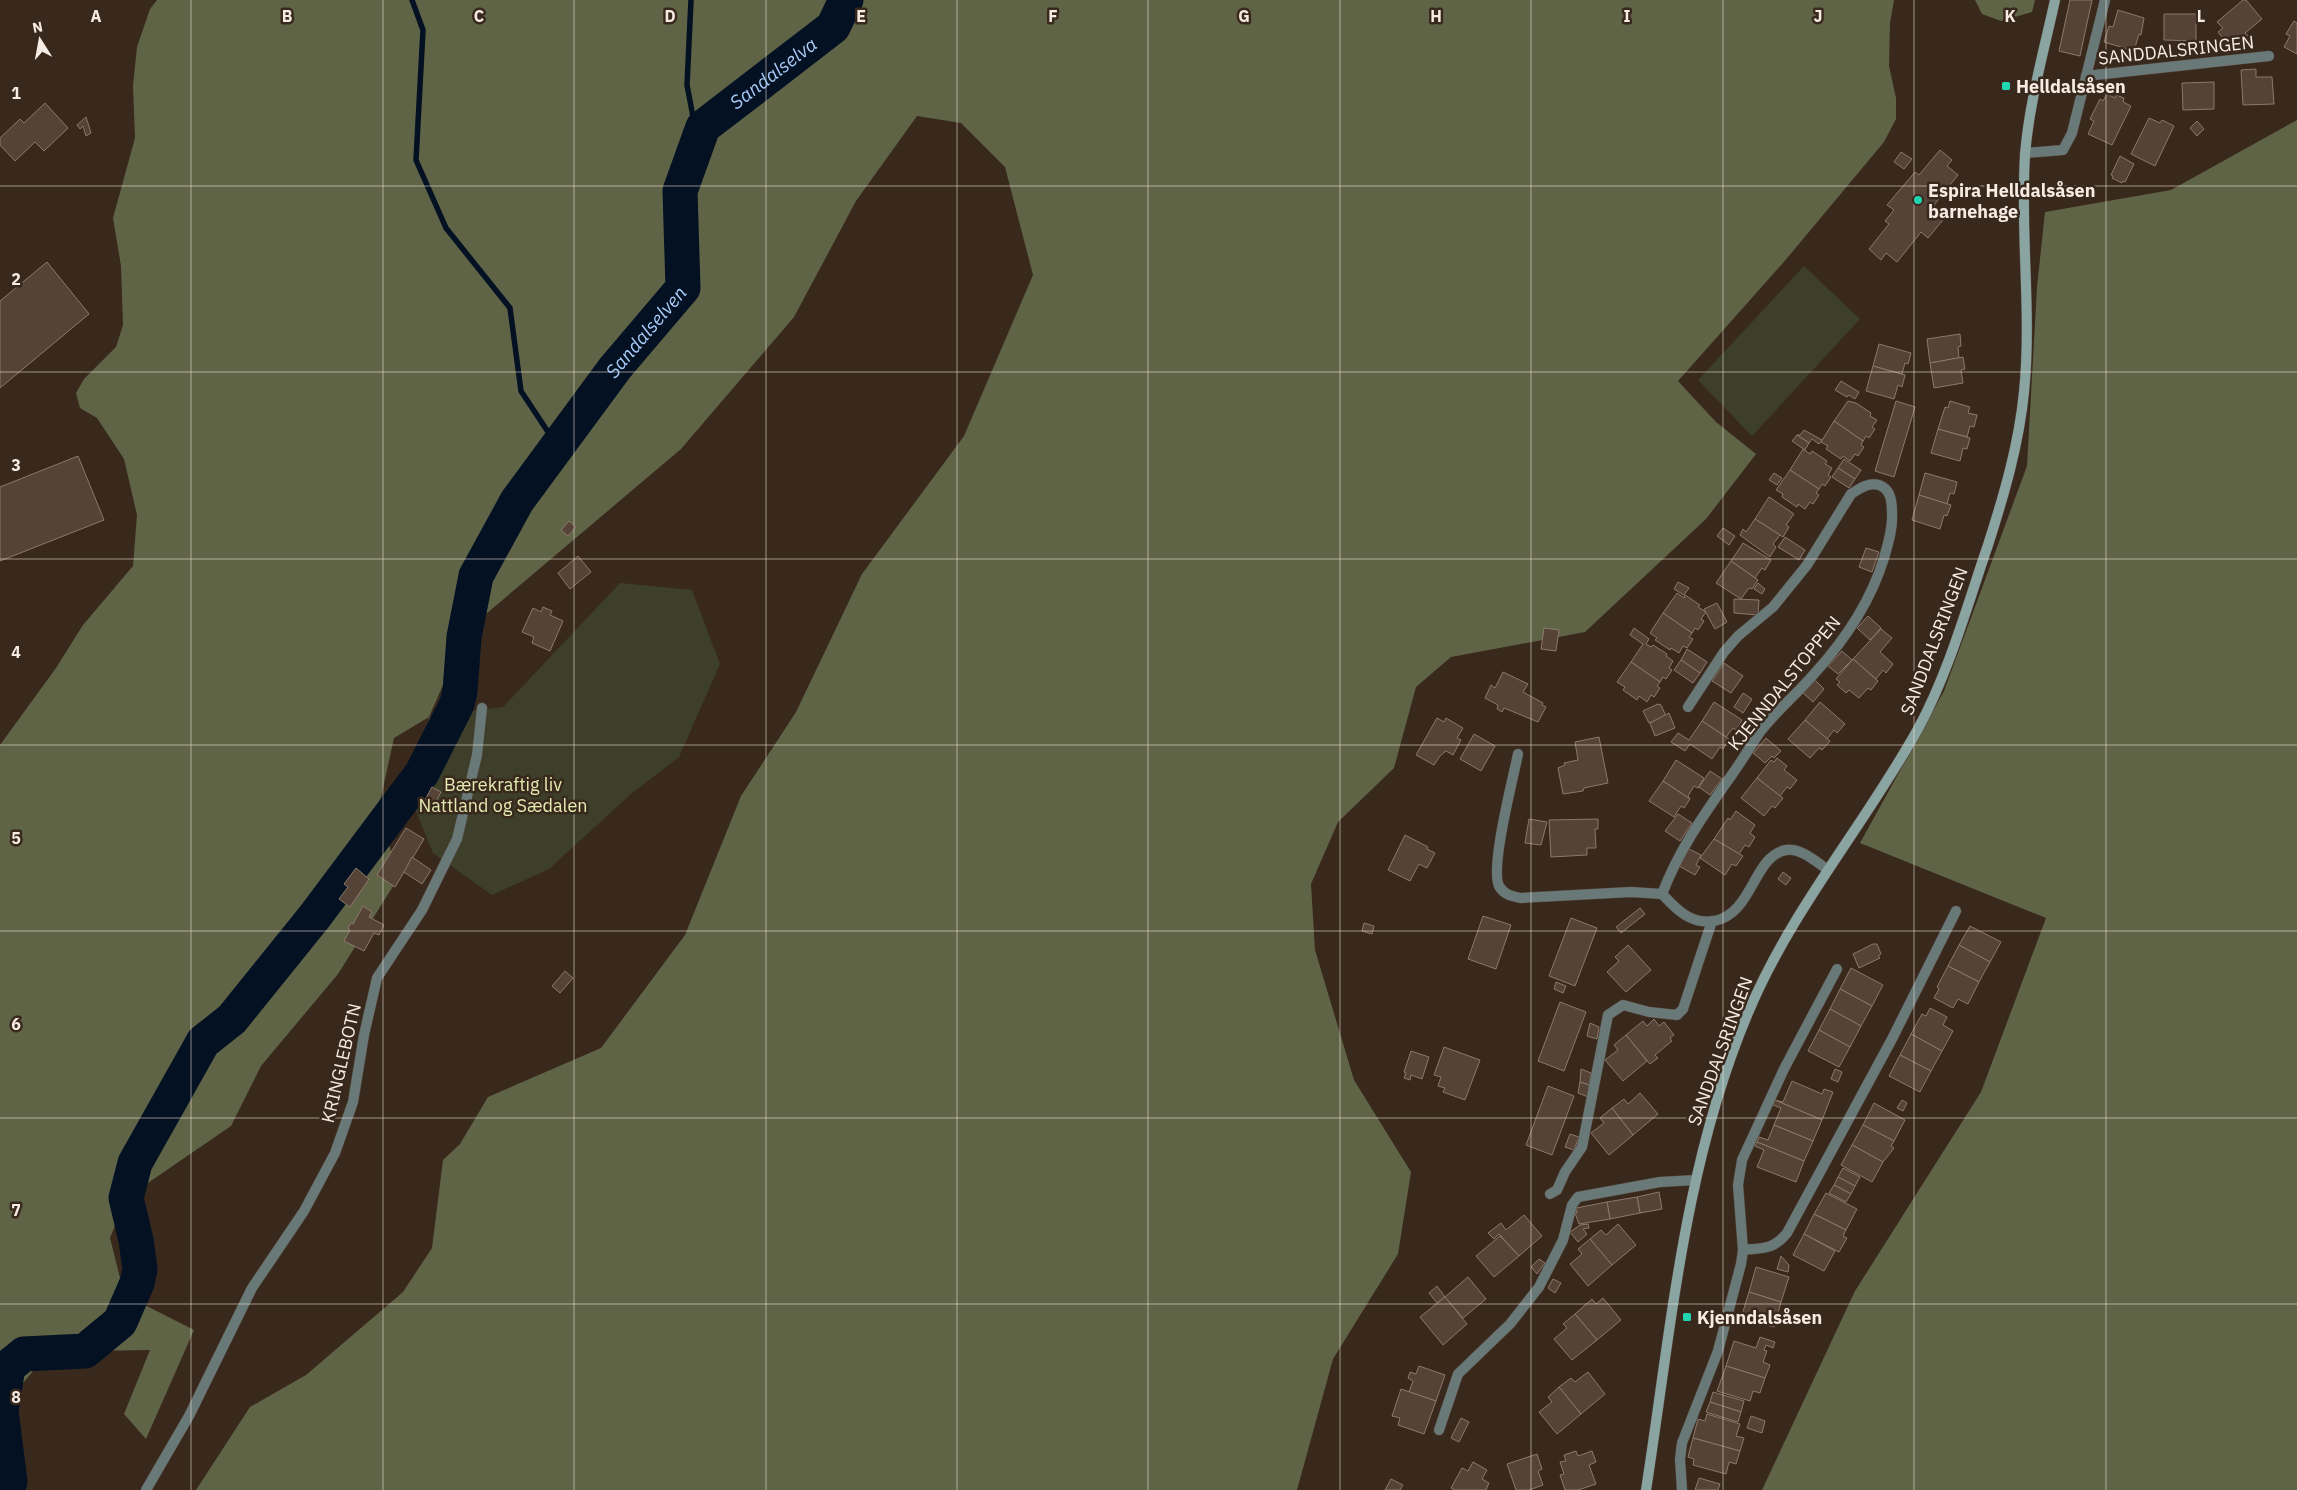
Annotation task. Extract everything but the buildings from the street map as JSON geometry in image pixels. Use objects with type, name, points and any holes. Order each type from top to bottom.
[{"type":"main road","name":"SANDDALSRINGEN","points":[[1646,1490],[1687,1220],[1713,1113],[1748,1014],[1772,961],[1827,868],[1885,782],[1923,718],[1950,655],[2004,492],[2019,427],[2027,346],[2025,154],[2033,100],[2055,0]]},
{"type":"street","name":"SANDDALSRINGEN","points":[[2025,154],[2063,150],[2072,133],[2105,0]]},
{"type":"street","name":"SANDDALSRINGEN","points":[[2086,76],[2269,56]]},
{"type":"street","name":"KJENNDALSTOPPEN","points":[[1662,894],[1674,864],[1689,836],[1761,732],[1835,649],[1856,620],[1871,592],[1889,542],[1893,519],[1892,500],[1888,491],[1879,485],[1871,485],[1861,487],[1851,494],[1807,565],[1773,606],[1738,636],[1724,652],[1688,707]]},
{"type":"street","name":"KRINGLEBOTN","points":[[146,1490],[189,1416],[252,1288],[304,1211],[335,1153],[353,1102],[364,1035],[377,978],[422,910],[457,839],[477,755],[482,708]]},
{"type":"street","points":[[1518,754],[1498,857],[1496,877],[1505,894],[1521,898],[1631,892],[1662,894],[1686,916],[1696,920],[1712,921],[1727,916],[1739,906],[1775,854],[1786,850],[1797,850],[1827,868]]},
{"type":"street","points":[[1743,1250],[1768,1248],[1778,1243],[1787,1233],[1892,1038],[1956,911]]},
{"type":"street","points":[[1550,1194],[1557,1190],[1565,1172],[1582,1147],[1608,1015],[1622,1006],[1649,1012],[1677,1015],[1682,1009],[1712,921]]},
{"type":"street","points":[[1682,1490],[1680,1459],[1682,1443],[1718,1351],[1743,1250],[1738,1201],[1742,1160],[1784,1069],[1837,969]]},
{"type":"street","points":[[1439,1430],[1458,1374],[1510,1324],[1539,1287],[1563,1240],[1572,1205],[1578,1197],[1660,1182],[1696,1180]]},
{"type":"green space","points":[[157,0],[1894,0],[1890,23],[1889,66],[1896,98],[1896,119],[1884,142],[1783,263],[1678,381],[1716,422],[1756,454],[1706,519],[1585,632],[1451,657],[1416,687],[1394,768],[1338,822],[1311,884],[1315,950],[1354,1080],[1411,1172],[1398,1254],[1333,1359],[1297,1490],[196,1490],[250,1407],[306,1375],[403,1292],[432,1248],[443,1160],[460,1144],[488,1097],[601,1048],[685,935],[741,796],[796,712],[862,574],[964,436],[1033,275],[1005,167],[961,123],[917,116],[856,201],[794,317],[681,449],[480,619],[464,637],[429,717],[394,738],[380,802],[397,880],[338,974],[261,1066],[231,1126],[126,1198],[110,1238],[125,1298],[131,1298],[194,1330],[146,1439],[124,1414],[150,1350],[85,1351],[51,1342],[48,1353],[0,1411],[0,745],[56,668],[83,625],[133,566],[137,515],[124,459],[97,418],[80,408],[76,393],[84,379],[116,347],[123,325],[121,266],[113,218],[135,138],[133,86],[137,47],[150,9]]},
{"type":"green space","points":[[1975,0],[2035,0],[2032,12],[2001,21],[1982,14]]},
{"type":"green space","points":[[2297,120],[2297,1490],[1762,1490],[1855,1291],[1981,1092],[2046,918],[1860,843],[1944,691],[2027,466],[2037,287],[2045,212],[2171,190]]},
{"type":"green space","points":[[1804,266],[1860,319],[1752,436],[1698,380]]},
{"type":"green space","name":"Bærekraftig liv Nattland og Sædalen","points":[[620,583],[692,590],[720,664],[679,757],[631,794],[549,869],[492,895],[433,853],[408,792],[429,717],[457,704],[470,711],[503,707]]},
{"type":"waterway","points":[[412,0],[423,30],[416,160],[446,228],[510,308],[521,391],[558,447]]},
{"type":"waterway","points":[[691,0],[687,85],[698,143]]},
{"type":"waterway","points":[[5,1490],[10,1482],[1,1411],[8,1367],[24,1354],[85,1351],[120,1322],[137,1283],[140,1269],[136,1240],[126,1198],[135,1163],[203,1042],[232,1019],[315,916],[422,773],[457,704],[460,691],[464,637],[476,576],[517,501],[615,368],[683,288],[680,191],[703,127],[833,27],[846,0]]},
{"type":"place","name":"Helldalsåsen","points":[[2006,86]]},
{"type":"place","name":"Espira Helldalsåsen barnehage","points":[[1918,200]]},
{"type":"place","name":"Kjenndalsåsen","points":[[1687,1317]]},
{"type":"water label","name":"Sandalselva","points":[[774,73]]},
{"type":"water label","name":"Sandalselven","points":[[643,331]]}]
